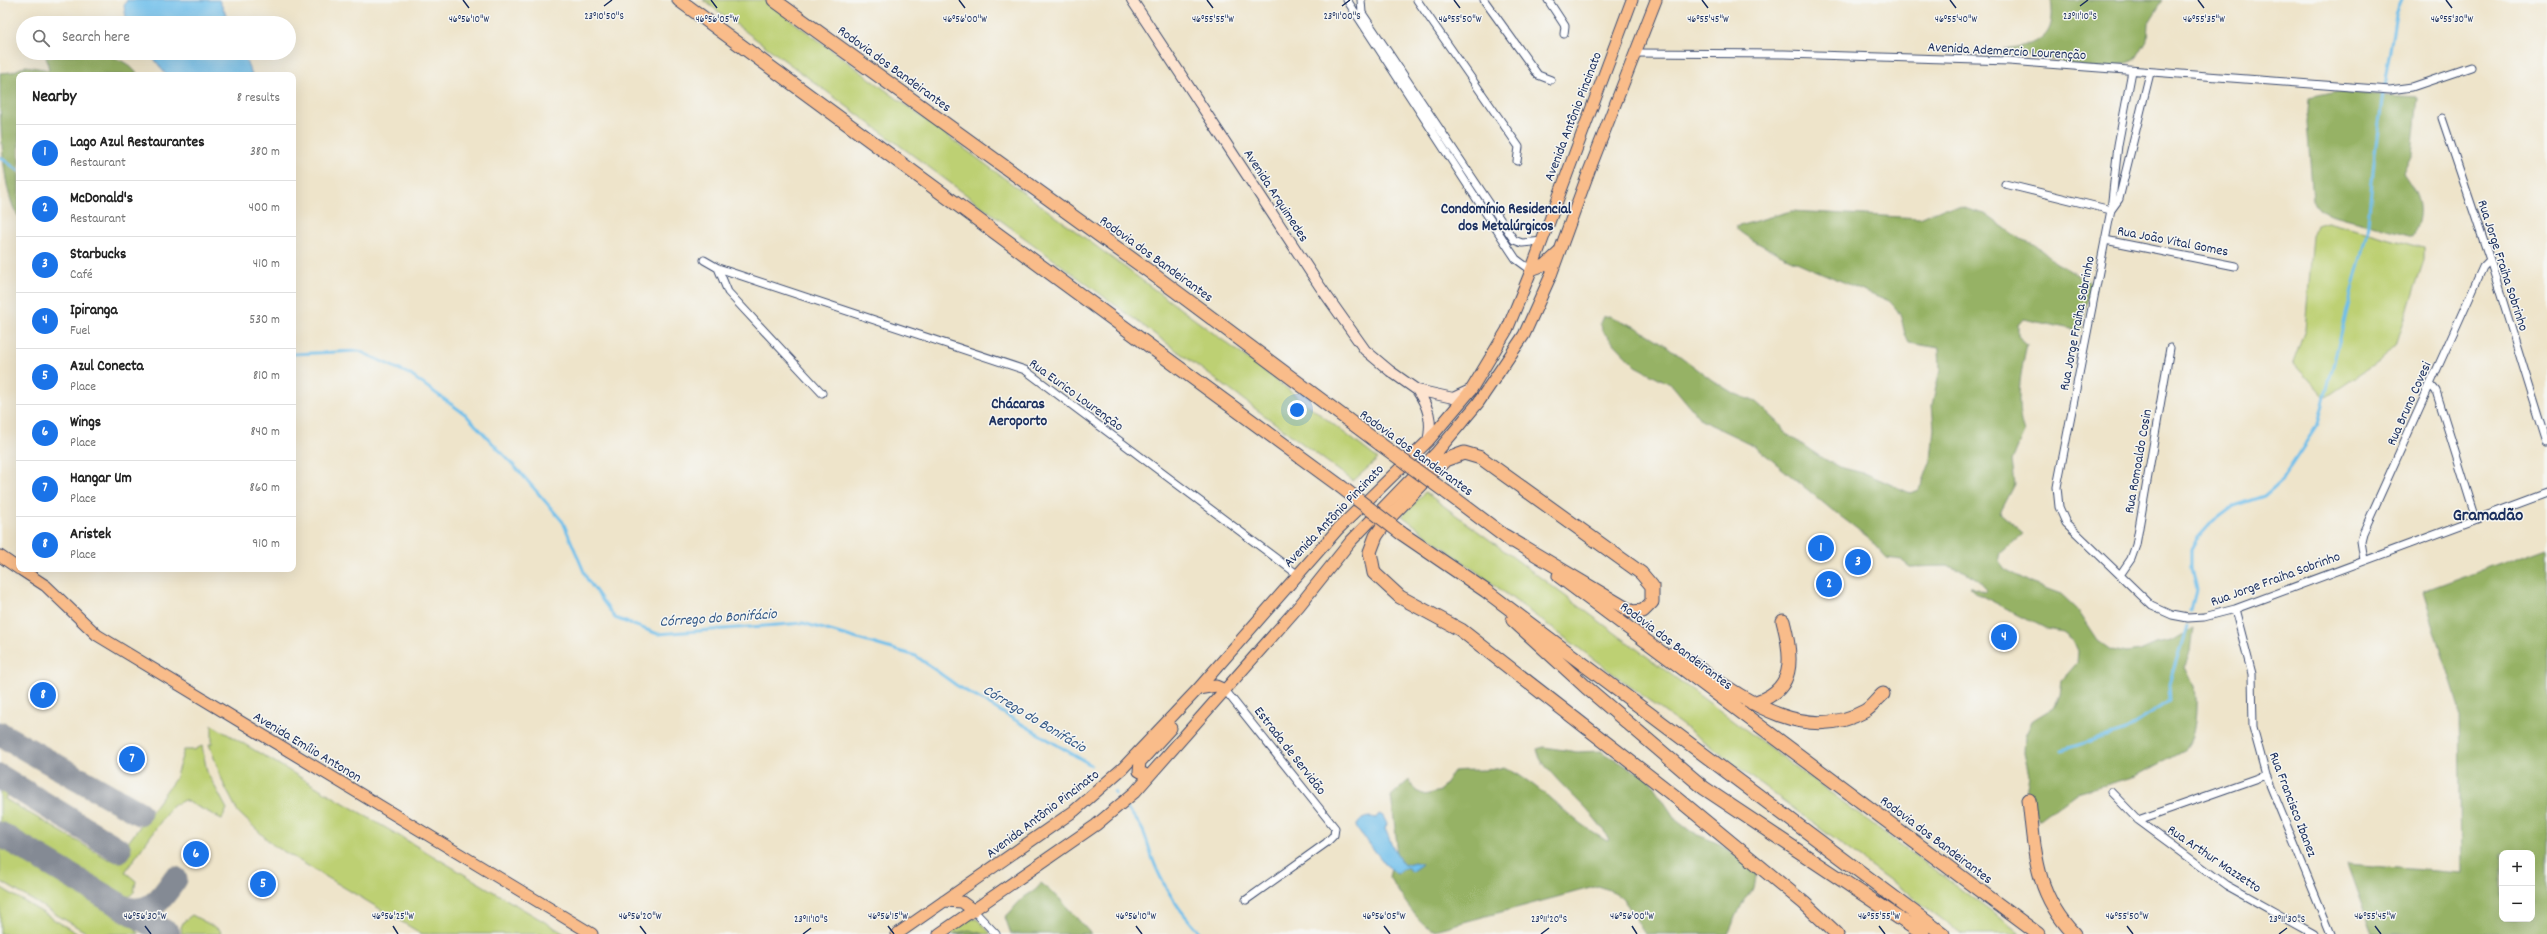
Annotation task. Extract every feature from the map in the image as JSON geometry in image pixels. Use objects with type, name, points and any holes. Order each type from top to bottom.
[{"type":"highway","points":[[679,0],[1340,486],[1401,533],[1486,591],[1943,934]]},
{"type":"highway","name":"Rodovia dos Bandeirantes","points":[[774,0],[1150,272],[2038,934]]},
{"type":"highway","points":[[1505,536],[1632,612],[1643,611],[1652,602],[1652,586],[1641,573],[1481,458],[1471,454],[1458,455],[1445,460],[1388,519],[1374,542],[1370,562],[1378,578],[1392,591],[1461,630],[1716,829],[1837,934]]},
{"type":"highway","points":[[1486,591],[1520,628],[1580,682],[1704,788],[1923,934]]},
{"type":"highway","points":[[1752,703],[1764,700],[1775,694],[1784,684],[1790,669],[1790,652],[1783,622]]},
{"type":"highway","points":[[1648,644],[1683,658],[1752,703],[1787,718],[1810,722],[1833,721],[1866,710],[1883,694]]},
{"type":"highway","points":[[2029,800],[2040,881],[2058,916],[2074,934]]},
{"type":"main road","name":"Avenida Arquimedes","points":[[1132,0],[1344,321],[1365,350],[1390,371],[1417,390],[1425,401],[1431,428],[1428,441]]},
{"type":"main road","name":"Avenida Antônio Pincinato","points":[[896,934],[1074,811],[1123,768],[1198,689],[1297,574],[1381,484],[1428,441],[1471,390],[1507,330],[1532,270],[1632,0]]},
{"type":"main road","points":[[939,934],[1096,825],[1135,792],[1299,606],[1351,541],[1438,452],[1478,403],[1524,335],[1560,252],[1656,0]]},
{"type":"main road","points":[[1532,270],[1545,265],[1560,252]]},
{"type":"main road","name":"Avenida Arquimedes","points":[[1417,390],[1453,398],[1471,390]]},
{"type":"main road","name":"Avenida Emílio Antonon","points":[[2,558],[16,567]]},
{"type":"main road","name":"Avenida Emílio Antonon","points":[[24,572],[46,586],[97,635],[592,934]]},
{"type":"main road","points":[[1198,689],[1216,686],[1225,690]]},
{"type":"main road","points":[[1148,776],[1139,771],[1140,762],[1172,727],[1178,711]]},
{"type":"main road","points":[[944,901],[962,902],[974,910]]},
{"type":"street","points":[[1346,0],[1516,259],[1532,270]]},
{"type":"street","points":[[1361,0],[1362,13],[1514,240],[1522,243],[1543,241]]},
{"type":"street","points":[[1417,0],[1519,146],[1517,161]]},
{"type":"street","points":[[1484,0],[1538,75],[1551,80]]},
{"type":"street","points":[[1548,0],[1565,26],[1564,34]]},
{"type":"street","name":"Avenida Ademercio Lourenção","points":[[1635,53],[1784,54],[2009,61],[2390,90],[2412,86],[2471,67]]},
{"type":"street","name":"Rua Jorge Fraiha Sobrinho","points":[[2132,71],[2118,145],[2111,210],[2057,494],[2059,507],[2066,523],[2152,606],[2172,615],[2204,617],[2235,609],[2547,493]]},
{"type":"street","points":[[2006,184],[2111,210],[2120,199],[2150,72]]},
{"type":"street","name":"Rua Jorge Fraiha Sobrinho","points":[[2442,118],[2490,260],[2547,443]]},
{"type":"street","name":"Rua João Vital Gomes","points":[[2105,240],[2235,266]]},
{"type":"street","name":"Rua Eurico Lourenção","points":[[704,260],[718,268],[1025,370],[1297,574]]},
{"type":"street","name":"Rua Bruno Covesi","points":[[2364,560],[2361,541],[2363,533],[2483,267],[2490,260]]},
{"type":"street","points":[[718,268],[728,292],[822,393]]},
{"type":"street","name":"Rua Romoaldo Cosin","points":[[2120,575],[2131,559],[2136,545],[2170,348]]},
{"type":"street","points":[[2430,384],[2436,391],[2476,519]]},
{"type":"street","name":"Rua Francisco Ibanez","points":[[2235,609],[2252,674],[2253,727],[2266,775],[2331,934]]},
{"type":"street","name":"Estrada de Servidão","points":[[1225,690],[1335,828],[1334,835],[1326,842],[1246,900]]},
{"type":"street","points":[[2138,820],[2266,775]]},
{"type":"street","name":"Rua Arthur Mazzetto","points":[[2110,792],[2138,820],[2226,885],[2314,934]]},
{"type":"street","points":[[974,910],[996,934]]},
{"type":"green space","points":[[703,0],[764,0],[1263,370],[1378,459],[1353,481]]},
{"type":"green space","points":[[2051,0],[2163,0],[2148,24],[2147,40],[2135,60],[2114,67],[2093,69],[2004,49],[2035,42],[2048,32],[2051,24]]},
{"type":"green space","points":[[47,60],[120,60],[136,72],[16,72],[16,212],[8,190],[2,149],[0,73],[12,72],[26,66],[49,70]]},
{"type":"green space","points":[[2337,92],[2418,97],[2412,154],[2403,173],[2413,189],[2418,203],[2419,218],[2413,236],[2330,214],[2319,209],[2313,201],[2307,122],[2309,98]]},
{"type":"green space","points":[[1960,207],[1985,214],[2020,239],[2034,244],[2055,262],[2091,283],[2081,331],[2023,319],[2018,325],[2018,336],[2027,344],[2019,399],[2019,411],[2024,432],[2012,461],[2015,484],[2000,513],[2024,533],[2001,553],[1999,561],[2005,569],[2031,583],[2061,594],[2077,609],[2098,641],[2111,650],[2126,653],[2140,651],[2156,644],[2171,641],[2193,628],[2190,652],[2185,666],[2195,689],[2196,711],[2192,737],[2186,749],[2136,776],[2076,793],[2040,820],[2026,792],[2029,775],[2024,753],[2025,736],[2033,720],[2054,707],[2060,695],[2062,680],[2077,663],[2078,651],[2073,640],[2063,632],[2047,629],[1978,594],[1969,586],[1984,592],[1987,590],[1977,579],[1964,571],[1946,566],[1910,567],[1901,560],[1887,558],[1868,537],[1832,510],[1755,446],[1701,420],[1672,385],[1636,366],[1604,333],[1600,323],[1603,317],[1609,316],[1638,328],[1664,344],[1712,380],[1733,393],[1756,402],[1780,424],[1784,432],[1819,456],[1839,467],[1867,474],[1910,493],[1918,490],[1922,484],[1931,460],[1934,428],[1932,405],[1940,369],[1939,348],[1909,343],[1904,331],[1901,317],[1889,301],[1783,256],[1745,235],[1735,227],[1791,211],[1920,218],[1943,208]]},
{"type":"green space","points":[[2327,222],[2424,248],[2424,260],[2396,345],[2378,362],[2325,398],[2293,363],[2305,330],[2313,236],[2317,225]]},
{"type":"green space","points":[[1425,492],[2021,934],[1962,934],[1402,516]]},
{"type":"green space","points":[[2547,547],[2547,934],[2372,934],[2347,864],[2461,873],[2459,707],[2423,592]]},
{"type":"green space","points":[[212,725],[565,934],[422,934],[273,845],[238,812],[224,785],[209,744],[212,744]]},
{"type":"green space","points":[[202,746],[207,772],[227,809],[222,819],[184,800],[171,807],[125,872],[136,881],[134,892],[128,898],[121,898],[0,826],[0,786],[8,791],[5,799],[108,859],[115,860],[175,779],[184,750],[194,750]]},
{"type":"green space","points":[[1544,747],[1577,752],[1601,751],[1631,769],[1645,773],[1676,820],[1693,833],[1720,844],[1757,871],[1754,889],[1744,900],[1728,934],[1645,934],[1627,904],[1616,894],[1598,886],[1434,930],[1428,928],[1422,923],[1409,907],[1389,877],[1397,844],[1391,796],[1409,780],[1416,791],[1425,795],[1440,791],[1454,771],[1498,769],[1504,767],[1531,783],[1580,824],[1607,841],[1609,840],[1603,829],[1593,817],[1548,769],[1540,758],[1537,749]]},
{"type":"green space","points":[[0,844],[130,919],[139,934],[89,934],[0,881]]},
{"type":"green space","points":[[1041,883],[1058,897],[1091,934],[1011,934],[1005,917],[1024,897],[1036,889]]},
{"type":"green space","points":[[0,887],[78,934],[0,934]]},
{"type":"green space","points":[[192,915],[220,930],[221,934],[182,934],[181,927],[184,921]]},
{"type":"green space","points":[[966,919],[977,919],[991,934],[945,934]]},
{"type":"green space","points":[[969,930],[983,934],[952,934]]},
{"type":"water","points":[[127,0],[219,0],[227,16],[126,16],[124,6]]},
{"type":"water","points":[[155,60],[246,60],[251,72],[164,72]]},
{"type":"water","points":[[1379,814],[1383,816],[1387,824],[1385,829],[1404,865],[1414,862],[1422,864],[1411,872],[1407,867],[1397,874],[1385,864],[1356,827],[1364,818],[1376,818]]},
{"type":"waterway","points":[[2191,610],[2196,590],[2191,567],[2191,549],[2196,540],[2213,521],[2233,506],[2264,496],[2279,483],[2318,424],[2367,232],[2375,152],[2384,86],[2396,14],[2402,0]]},
{"type":"waterway","name":"Córrego do Bonifácio","points":[[0,157],[16,169]]},
{"type":"waterway","name":"Córrego do Bonifácio","points":[[296,354],[359,351],[409,374],[465,414],[519,471],[563,522],[587,579],[615,618],[658,634],[803,623],[916,656],[956,685],[1091,765]]},
{"type":"waterway","points":[[2062,750],[2126,730],[2170,701],[2169,684],[2187,626]]},
{"type":"waterway","name":"Córrego do Bonifácio","points":[[1127,809],[1138,822],[1144,833],[1157,871],[1167,890],[1179,909],[1201,934]]},
{"type":"taxiway","points":[[0,734],[139,813]]},
{"type":"taxiway","points":[[0,777],[119,850]]},
{"type":"taxiway","points":[[0,834],[168,934]]},
{"type":"taxiway","points":[[126,909],[142,910],[149,907],[165,893],[175,879]]},
{"type":"place","name":"Lago Azul Restaurantes","points":[[1821,548]]},
{"type":"place","name":"Starbucks","points":[[1858,562]]},
{"type":"place","name":"McDonald's","points":[[1829,584]]},
{"type":"place","name":"Ipiranga","points":[[2004,637]]},
{"type":"place","name":"Aristek","points":[[43,695]]},
{"type":"place","name":"Hangar Um","points":[[132,759]]},
{"type":"place","name":"Wings","points":[[196,854]]},
{"type":"place","name":"Azul Conecta","points":[[263,884]]},
{"type":"district","name":"Condomínio Residencial dos Metalúrgicos","points":[[1506,216]]},
{"type":"district","name":"Chácaras Aeroporto","points":[[1018,412]]},
{"type":"district","name":"Gramadão","points":[[2488,514]]}]
